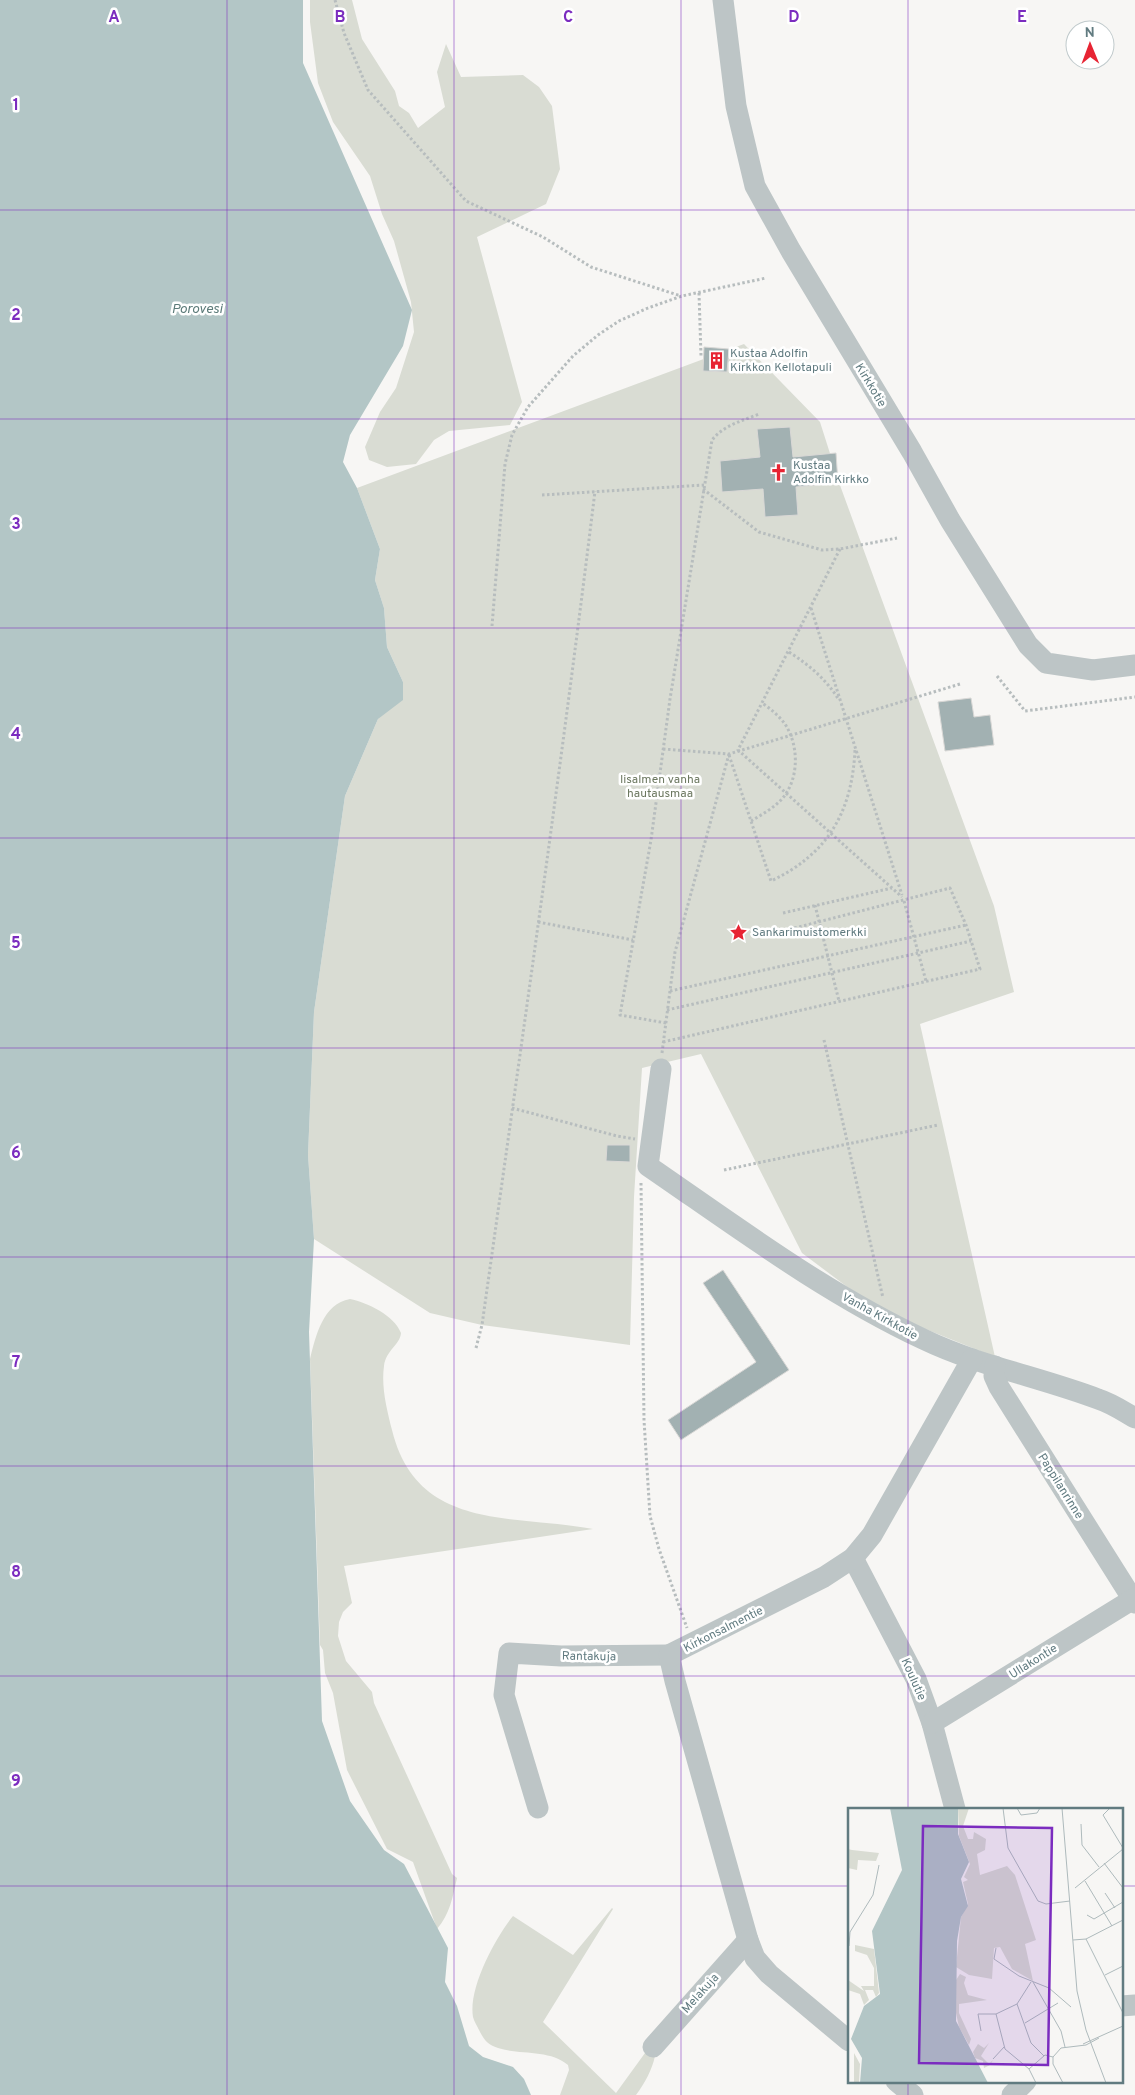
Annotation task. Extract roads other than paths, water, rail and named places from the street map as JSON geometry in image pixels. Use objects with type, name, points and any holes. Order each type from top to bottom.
[{"type":"street","name":"Kirkkotie","points":[[723,0],[736,106],[755,186],[791,251],[912,452],[950,520],[1028,645],[1046,663],[1093,670],[1135,664]]},
{"type":"street","name":"Vanha Kirkkotie","points":[[661,1069],[648,1166],[808,1274],[866,1310],[924,1340],[972,1359],[1100,1399],[1135,1418]]},
{"type":"street","name":"Kirkonsalmentie","points":[[848,2040],[769,1974],[755,1958],[748,1940],[690,1737],[669,1656],[824,1577],[853,1558],[872,1535],[972,1359]]},
{"type":"street","name":"Pappilanrinne","points":[[995,1366],[994,1376],[999,1387],[1134,1600]]},
{"type":"street","name":"Koulutie","points":[[853,1558],[916,1678],[932,1723],[954,1808]]},
{"type":"street","name":"Ullakontie","points":[[932,1723],[1134,1600]]},
{"type":"street","name":"Rantakuja","points":[[538,1808],[504,1695],[509,1653],[561,1656],[669,1656]]},
{"type":"street","name":"Melakuja","points":[[653,2047],[748,1940]]},
{"type":"street","points":[[1122,2006],[1135,2005]]},
{"type":"street","points":[[897,2082],[913,2095]]},
{"type":"street","points":[[1012,2095],[1025,2082]]},
{"type":"water","name":"Porovesi","points":[[0,0],[303,0],[303,63],[412,310],[403,346],[350,435],[343,462],[357,488],[380,549],[375,580],[384,608],[387,647],[403,682],[403,700],[378,719],[345,796],[314,1012],[308,1155],[314,1239],[309,1332],[322,1721],[350,1801],[384,1850],[404,1864],[448,1948],[445,1982],[457,2006],[469,2046],[483,2057],[513,2067],[524,2079],[531,2095],[0,2095]]},
{"type":"place","name":"Kustaa Adolfin Kirkkon Kellotapuli","points":[[716,360]]},
{"type":"place","name":"Kustaa Adolfin Kirkko","points":[[779,472]]},
{"type":"place","name":"Sankarimuistomerkki","points":[[738,932]]},
{"type":"park label","name":"Iisalmen vanha hautausmaa","points":[[660,786]]}]
